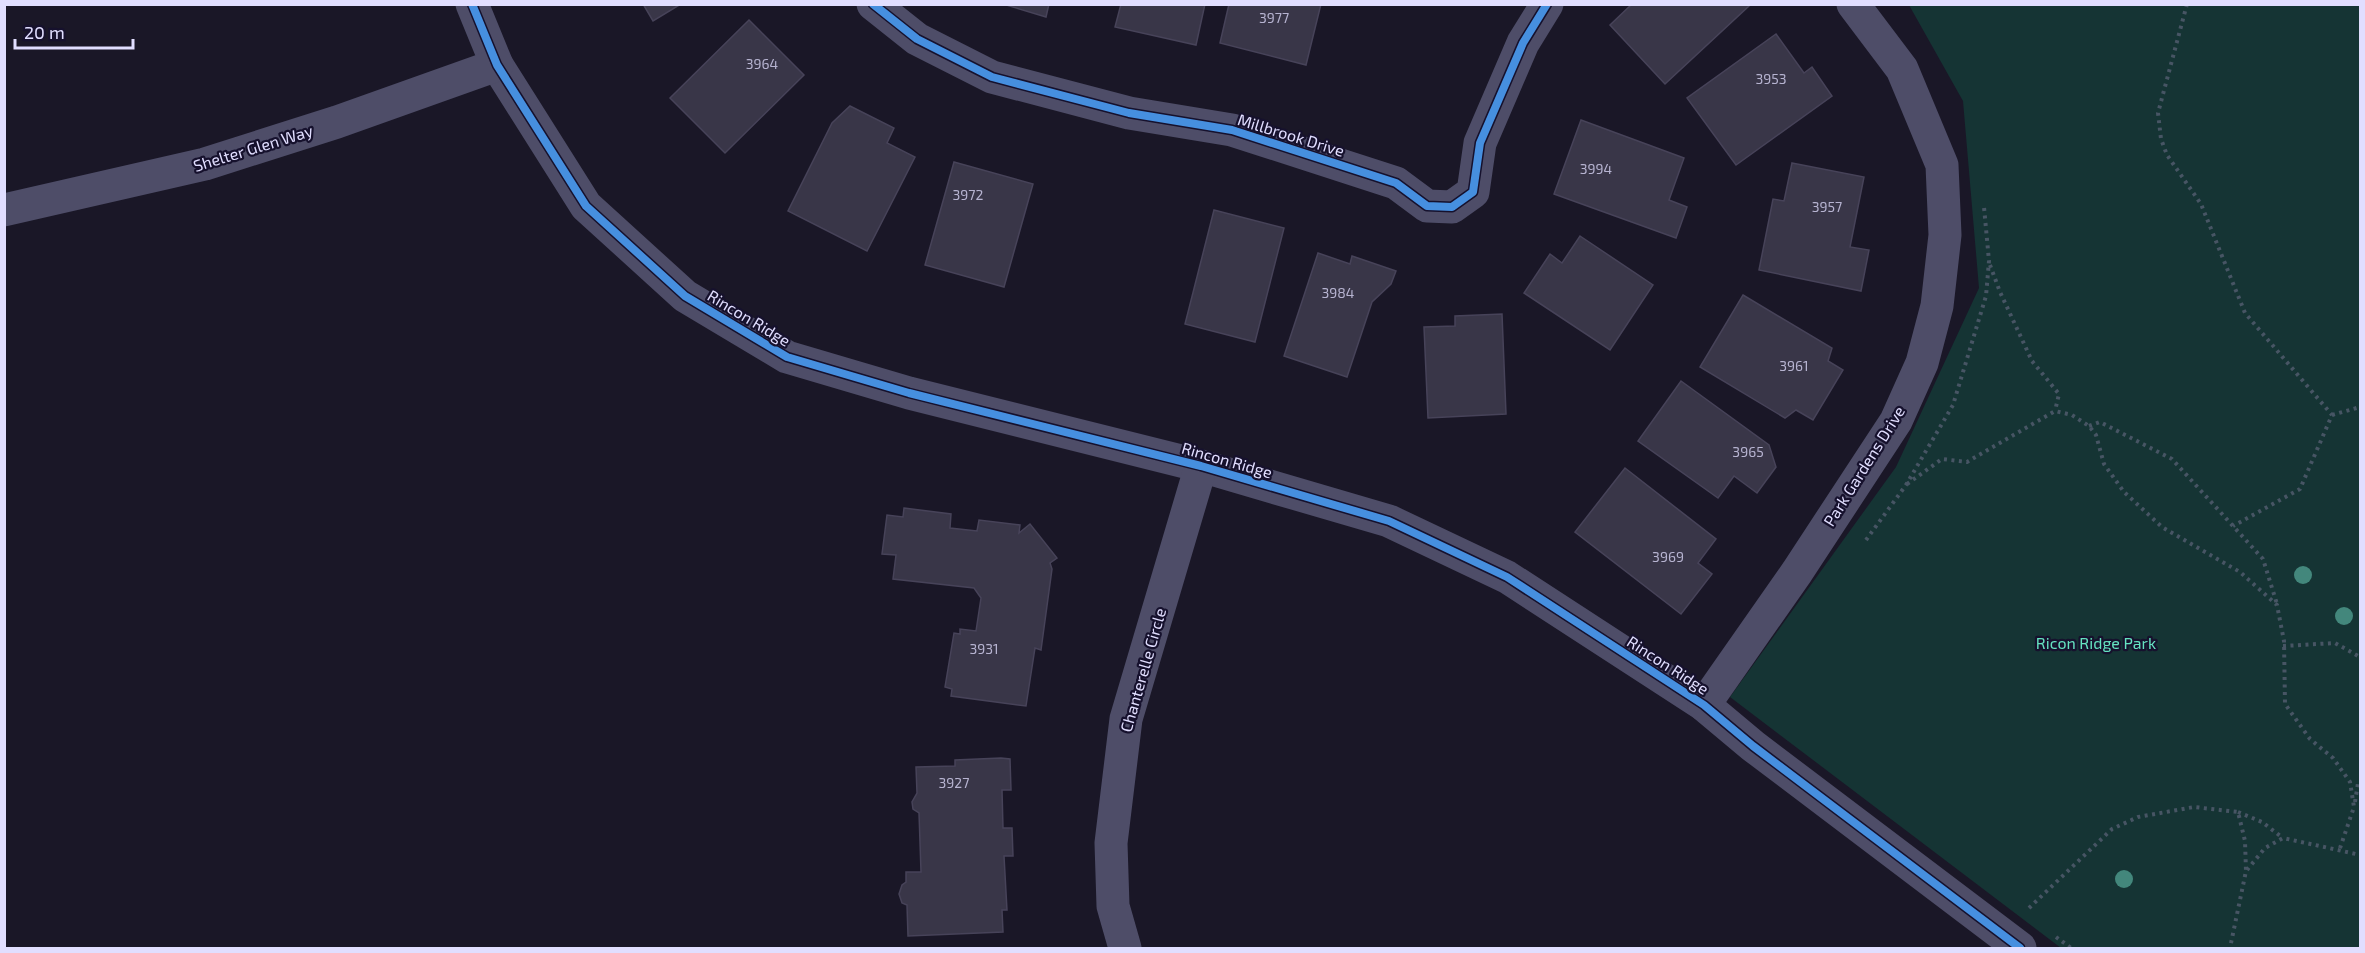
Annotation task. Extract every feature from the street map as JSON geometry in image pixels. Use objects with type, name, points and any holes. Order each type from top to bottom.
[{"type":"street","name":"Rincon Ridge","points":[[472,4],[497,65],[586,206],[684,296],[787,357],[909,393],[1202,466],[1389,521],[1507,577],[1704,705],[1753,746],[2011,941]]},
{"type":"street","name":"Millbrook Drive","points":[[873,4],[917,39],[992,77],[1129,113],[1232,130],[1396,183],[1427,206],[1452,207],[1473,192],[1480,143],[1523,43],[1547,4]]},
{"type":"street","name":"Park Gardens Drive","points":[[1704,705],[1797,572],[1896,421],[1922,363],[1937,306],[1945,235],[1942,165],[1902,69],[1853,4]]},
{"type":"street","name":"Shelter Glen Way","points":[[4,210],[205,164],[337,122],[497,65]]},
{"type":"street","name":"Chanterelle Circle","points":[[1125,948],[1113,906],[1111,843],[1126,718],[1202,466]]},
{"type":"path","points":[[2187,4],[2158,113],[2161,139],[2168,155],[2202,204],[2245,313],[2332,415]]},
{"type":"path","points":[[1989,261],[2000,292],[2032,361],[2059,394],[2055,411]]},
{"type":"path","points":[[2332,415],[2361,407]]},
{"type":"path","points":[[1864,542],[1906,485],[1942,459],[1967,462],[2055,411],[2072,416],[2089,426],[2096,435],[2104,464],[2124,492],[2162,527],[2240,572],[2277,605]]},
{"type":"path","points":[[2234,526],[2300,489],[2332,415]]},
{"type":"path","points":[[2089,426],[2100,422],[2172,459],[2264,559],[2277,605],[2283,646],[2285,704],[2310,739],[2333,758],[2350,782],[2354,807]]},
{"type":"path","points":[[2283,646],[2335,643],[2361,657]]},
{"type":"path","points":[[2339,851],[2354,807],[2358,783],[2361,781]]},
{"type":"path","points":[[2011,941],[2112,829],[2138,817],[2194,807],[2238,812],[2262,822],[2283,838],[2356,854]]},
{"type":"path","points":[[2230,948],[2246,871],[2245,841],[2238,812]]},
{"type":"path","points":[[2246,871],[2265,848],[2283,838]]},
{"type":"green space","name":"Ricon Ridge Park","points":[[1909,5],[2360,5],[2360,948],[2061,948],[1730,697],[1896,467],[1979,288],[1963,101]]},
{"type":"building","points":[[643,4],[681,4],[653,21]]},
{"type":"building","points":[[1003,4],[1049,4],[1046,17]]},
{"type":"building","points":[[1121,4],[1205,4],[1196,45],[1115,27]]},
{"type":"building","points":[[1229,4],[1321,4],[1306,65],[1220,43]]},
{"type":"building","points":[[1632,4],[1747,4],[1749,6],[1665,84],[1610,25]]},
{"type":"building","points":[[749,20],[804,75],[725,153],[670,98]]},
{"type":"building","points":[[1776,34],[1804,73],[1812,67],[1832,96],[1736,165],[1687,98]]},
{"type":"building","points":[[850,106],[894,128],[887,143],[915,157],[867,251],[788,211],[832,123]]},
{"type":"building","points":[[1581,120],[1684,158],[1669,200],[1687,207],[1676,238],[1554,194]]},
{"type":"building","points":[[954,162],[1033,184],[1004,287],[925,265]]},
{"type":"building","points":[[1792,163],[1864,177],[1850,247],[1869,250],[1861,291],[1759,270],[1773,199],[1784,201]]},
{"type":"building","points":[[1214,210],[1284,228],[1255,342],[1185,324]]},
{"type":"building","points":[[1580,236],[1653,285],[1610,350],[1524,293],[1550,254],[1562,263]]},
{"type":"building","points":[[1318,253],[1350,264],[1352,256],[1396,271],[1391,284],[1372,302],[1347,377],[1284,356]]},
{"type":"building","points":[[1743,295],[1832,348],[1828,361],[1843,370],[1813,420],[1796,410],[1785,418],[1700,367]]},
{"type":"building","points":[[1502,314],[1506,414],[1428,418],[1424,327],[1455,326],[1455,316]]},
{"type":"building","points":[[1681,381],[1769,445],[1776,467],[1757,493],[1734,476],[1718,498],[1638,441]]},
{"type":"building","points":[[1625,468],[1716,539],[1698,563],[1712,574],[1681,614],[1575,532]]},
{"type":"building","points":[[904,508],[951,514],[950,528],[977,531],[979,520],[1020,525],[1019,533],[1030,524],[1057,558],[1050,563],[1052,569],[1041,650],[1035,648],[1026,706],[951,696],[952,689],[945,687],[954,633],[960,634],[960,629],[976,631],[981,598],[974,588],[893,579],[896,555],[882,554],[887,515],[903,517]]},
{"type":"building","points":[[1010,759],[1011,790],[1002,790],[1003,828],[1012,828],[1013,856],[1004,856],[1007,910],[1002,910],[1003,932],[908,936],[907,905],[902,903],[899,894],[902,885],[906,882],[906,872],[921,872],[919,813],[913,809],[912,802],[917,793],[916,767],[955,766],[955,760]]},
{"type":"cycle path","points":[[472,4],[497,65],[586,206],[685,296],[787,357],[909,393],[1201,466],[1389,521],[1507,577],[1704,705],[1753,746],[2020,948]]},
{"type":"cycle path","points":[[873,4],[917,39],[992,77],[1129,113],[1232,130],[1396,183],[1427,206],[1452,207],[1473,192],[1480,143],[1523,43],[1547,4]]}]
